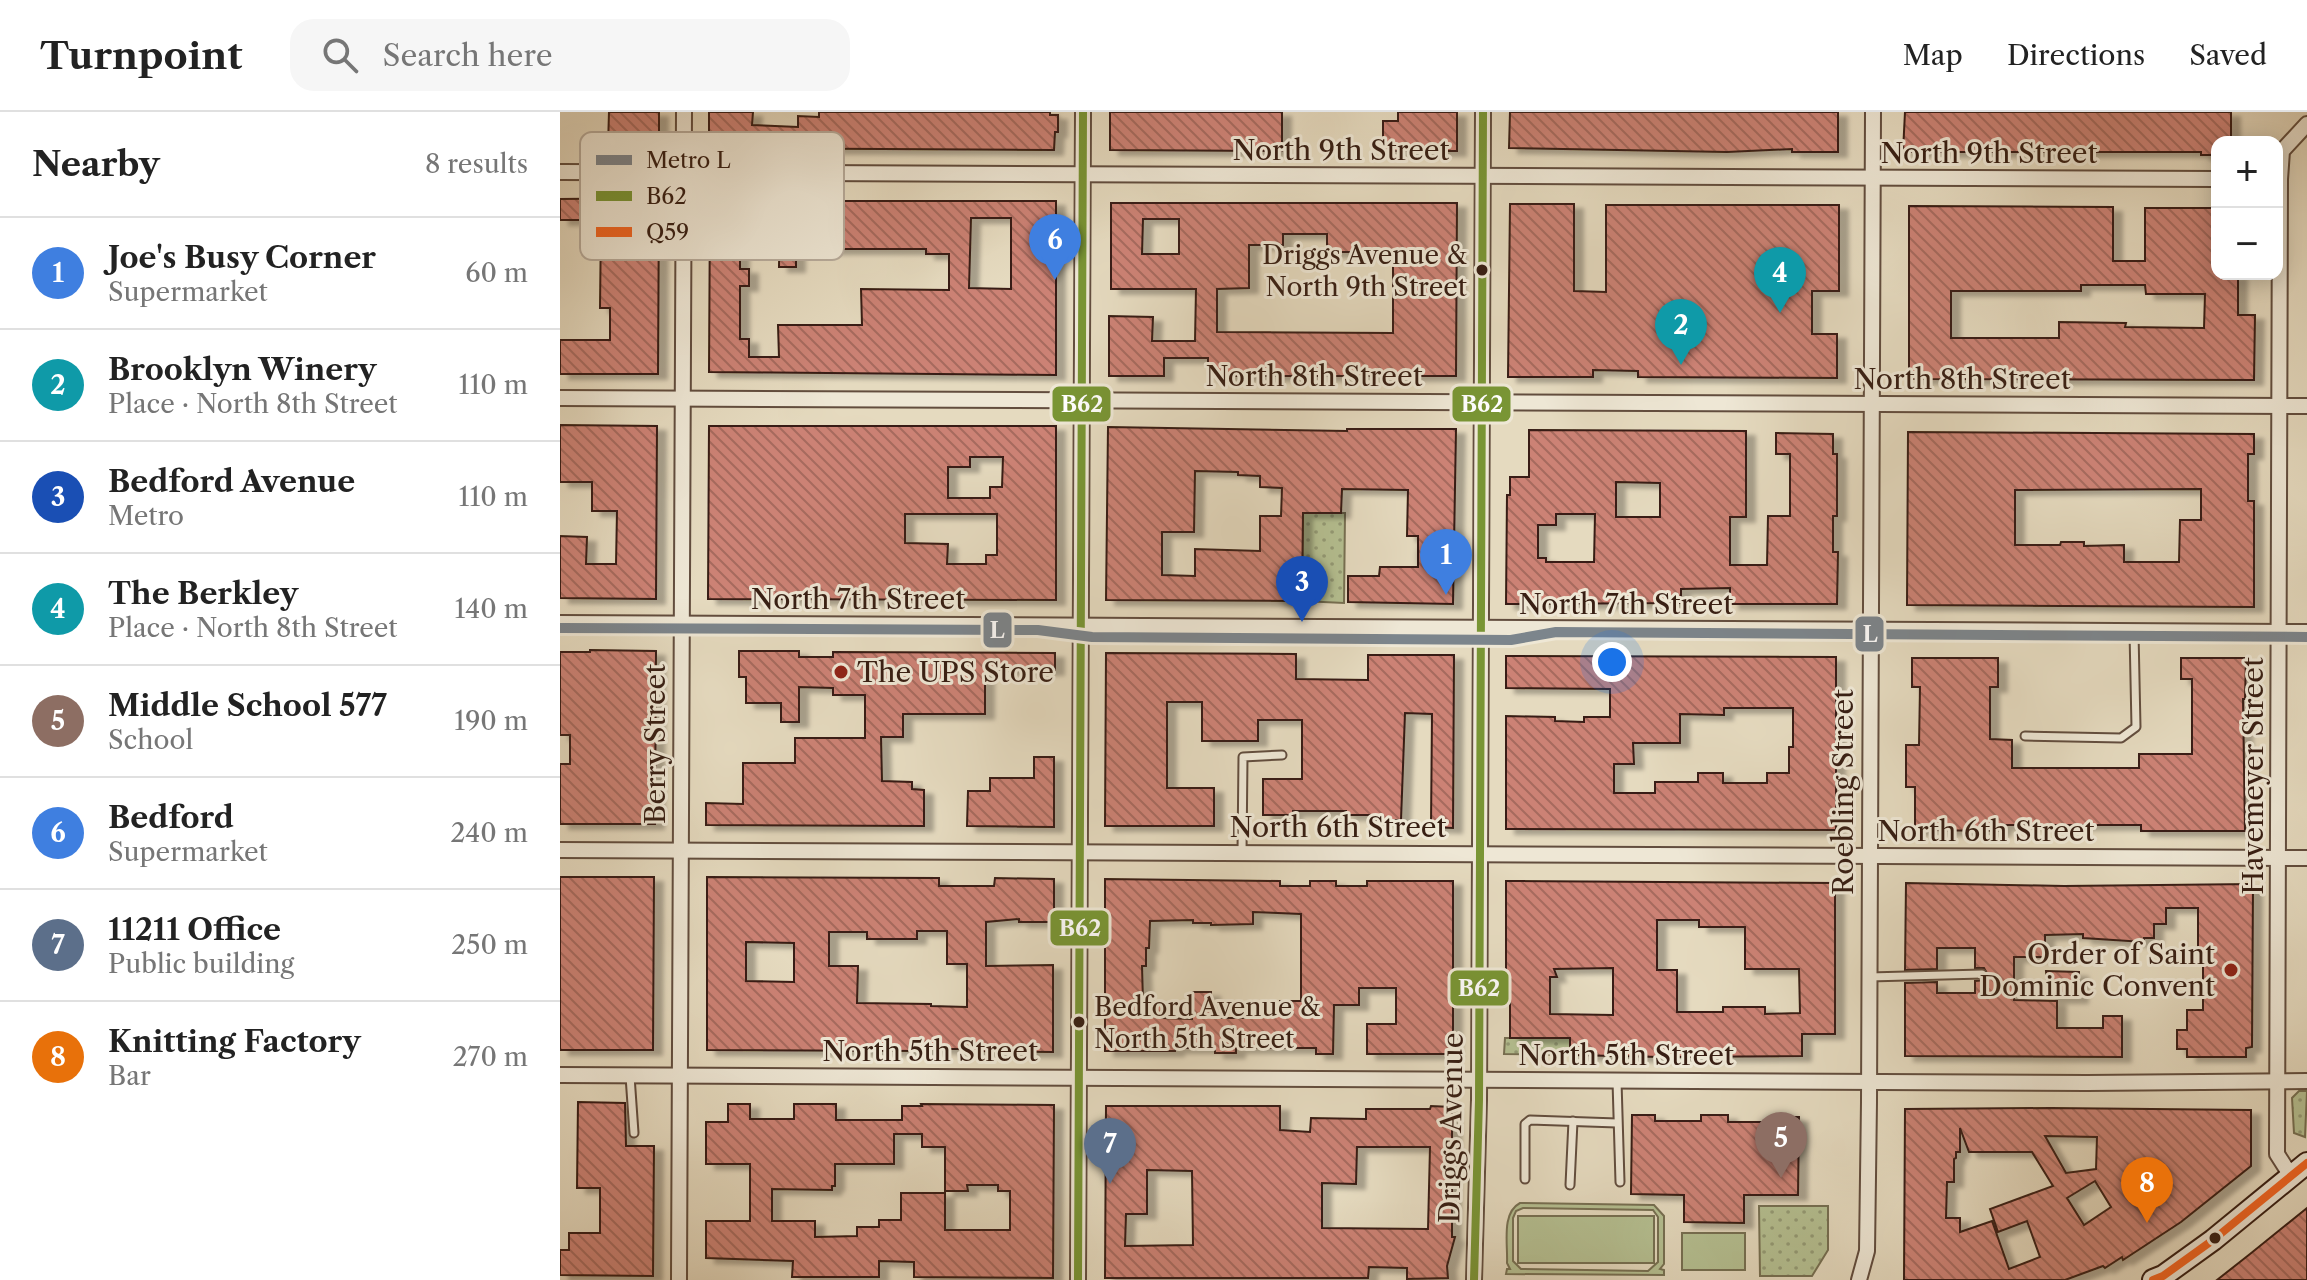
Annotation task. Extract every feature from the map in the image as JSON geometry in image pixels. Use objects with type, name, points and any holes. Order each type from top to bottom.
[{"type":"main road","points":[[2153,1280],[2213,1240],[2299,1170]]},
{"type":"street","points":[[1078,1280],[1083,112]]},
{"type":"street","name":"Driggs Avenue","points":[[1474,1280],[1479,1080],[1483,112]]},
{"type":"street","name":"Roebling Street","points":[[1859,1280],[1867,1251],[1873,112]]},
{"type":"street","name":"Havemeyer Street","points":[[2283,150],[2307,124]]},
{"type":"street","name":"North 9th Street","points":[[560,172],[580,172]]},
{"type":"street","name":"North 9th Street","points":[[844,174],[2211,179]]},
{"type":"street","name":"Havemeyer Street","points":[[2279,208],[2277,1154],[2299,1170]]},
{"type":"street","name":"Berry Street","points":[[679,1280],[683,260]]},
{"type":"street","name":"North 8th Street","points":[[560,398],[2307,406]]},
{"type":"street","name":"North 7th Street","points":[[560,623],[2307,632]]},
{"type":"street","name":"North 6th Street","points":[[560,850],[2307,858]]},
{"type":"street","name":"North 5th Street","points":[[560,1075],[1869,1082],[2307,1081]]},
{"type":"lane","points":[[2025,736],[2121,738],[2136,727],[2134,632]]},
{"type":"lane","points":[[1242,853],[1243,757],[1282,755]]},
{"type":"lane","points":[[1869,977],[1982,974]]},
{"type":"lane","points":[[630,1076],[634,1133]]},
{"type":"lane","points":[[1617,1081],[1620,1182]]},
{"type":"lane","points":[[1525,1179],[1525,1124],[1535,1119],[1617,1123]]},
{"type":"lane","points":[[1570,1185],[1573,1121]]},
{"type":"green space","points":[[1303,513],[1345,513],[1344,603],[1302,601]]},
{"type":"green space","points":[[1505,1038],[1570,1038],[1570,1055],[1504,1054]]},
{"type":"green space","points":[[2299,1091],[2307,1091],[2305,1137],[2294,1133],[2292,1098]]},
{"type":"green space","points":[[1520,1203],[1654,1205],[1664,1216],[1664,1264],[1660,1269],[1664,1270],[1664,1275],[1506,1274],[1510,1269],[1507,1263],[1508,1221]],"holes":[[[1523,1208],[1653,1210],[1658,1217],[1658,1262],[1648,1271],[1521,1269],[1513,1261],[1513,1218],[1516,1211]]]},
{"type":"green space","points":[[1759,1206],[1828,1206],[1828,1250],[1812,1276],[1760,1276]]},
{"type":"green space","points":[[1518,1216],[1654,1216],[1654,1263],[1518,1263]]},
{"type":"green space","points":[[1682,1233],[1745,1233],[1745,1270],[1682,1270]]},
{"type":"building","points":[[609,112],[659,112],[659,132],[608,132]]},
{"type":"building","points":[[709,112],[753,112],[752,125],[798,127],[798,116],[819,117],[819,112],[1050,112],[1050,115],[1058,115],[1054,150],[844,149],[844,132],[709,132]]},
{"type":"building","points":[[1110,112],[1282,112],[1282,151],[1110,150]]},
{"type":"building","points":[[1398,112],[1457,112],[1457,151],[1383,151],[1383,121],[1398,121]]},
{"type":"building","points":[[1510,112],[1838,112],[1838,152],[1792,152],[1792,149],[1727,152],[1509,148]]},
{"type":"building","points":[[1905,112],[2231,112],[2231,136],[2211,136],[2211,155],[2201,155],[2201,152],[1903,152]]},
{"type":"building","points":[[560,199],[580,199],[580,220],[560,220]]},
{"type":"building","points":[[844,201],[1056,201],[1056,375],[709,372],[710,260],[740,260],[740,269],[749,269],[749,286],[740,286],[740,339],[749,339],[749,357],[779,357],[778,325],[862,325],[861,289],[949,290],[949,254],[926,254],[926,249],[844,249]],"holes":[[[971,218],[1011,218],[1011,289],[969,288]]]},
{"type":"building","points":[[1111,203],[1457,203],[1456,376],[1208,376],[1208,358],[1164,358],[1164,376],[1109,376],[1109,316],[1153,317],[1152,341],[1195,341],[1196,289],[1111,289]],"holes":[[[1143,219],[1179,219],[1179,254],[1142,254]],[[1283,234],[1327,234],[1327,252],[1393,252],[1393,333],[1217,332],[1217,289],[1249,288],[1249,245],[1283,245]]]},
{"type":"building","points":[[1510,204],[1574,204],[1574,291],[1606,292],[1606,205],[1839,205],[1839,291],[1812,291],[1812,334],[1837,334],[1837,378],[1638,377],[1638,371],[1593,370],[1593,377],[1508,377]]},
{"type":"building","points":[[1909,206],[2113,207],[2113,261],[2145,261],[2145,208],[2211,208],[2211,280],[2238,280],[2238,315],[2255,315],[2254,380],[1909,379]],"holes":[[[2081,285],[2145,285],[2146,294],[2205,294],[2204,328],[2059,322],[2059,338],[1951,338],[1951,291],[2081,291]]]},
{"type":"building","points":[[601,260],[659,260],[658,374],[560,374],[560,340],[610,340],[610,308],[600,308]]},
{"type":"building","points":[[779,260],[796,260],[796,267],[779,267]]},
{"type":"building","points":[[560,425],[657,426],[656,599],[560,598],[560,536],[587,537],[586,564],[616,564],[617,511],[592,511],[592,482],[560,482]]},
{"type":"building","points":[[709,426],[1056,426],[1056,600],[708,599]],"holes":[[[970,457],[1003,457],[1002,487],[990,487],[990,498],[948,498],[948,467],[970,467]],[[905,514],[997,514],[997,555],[986,555],[986,564],[947,564],[948,544],[905,543]]]},
{"type":"building","points":[[1108,427],[1347,431],[1456,429],[1453,604],[1348,602],[1348,576],[1379,576],[1380,567],[1418,567],[1418,536],[1407,536],[1408,490],[1342,489],[1341,513],[1303,513],[1302,601],[1106,600]],"holes":[[[1195,471],[1238,472],[1238,475],[1260,476],[1260,487],[1282,488],[1281,516],[1260,516],[1260,551],[1195,549],[1195,576],[1162,575],[1162,532],[1194,532]]]},
{"type":"building","points":[[1529,430],[1746,431],[1746,517],[1730,517],[1730,565],[1767,565],[1768,516],[1790,516],[1790,454],[1776,454],[1776,433],[1833,434],[1833,454],[1837,454],[1837,516],[1833,516],[1833,552],[1838,552],[1837,604],[1730,604],[1730,588],[1681,589],[1681,603],[1506,604],[1507,495],[1510,495],[1510,477],[1529,477]],"holes":[[[1616,482],[1660,483],[1660,517],[1616,517]],[[1556,514],[1595,514],[1594,562],[1546,562],[1546,558],[1538,558],[1538,525],[1556,525]]]},
{"type":"building","points":[[1908,432],[2254,434],[2254,454],[2248,454],[2248,501],[2254,501],[2254,607],[1907,605]],"holes":[[[2201,489],[2201,520],[2180,520],[2179,562],[2124,562],[2124,545],[2084,546],[2084,542],[2015,545],[2015,490]]]},
{"type":"building","points":[[656,651],[655,824],[560,824],[560,764],[570,764],[570,735],[560,735],[560,652]]},
{"type":"building","points":[[739,651],[799,651],[799,657],[833,657],[833,652],[1055,653],[1055,670],[985,670],[985,714],[903,714],[903,737],[881,737],[882,781],[912,782],[912,789],[924,790],[924,826],[706,825],[706,803],[743,804],[743,763],[795,763],[795,738],[865,738],[865,695],[833,695],[833,688],[799,687],[799,722],[781,722],[781,703],[746,703],[746,677],[739,677]]},
{"type":"building","points":[[1106,653],[1296,654],[1296,679],[1368,680],[1368,655],[1454,655],[1453,828],[1431,827],[1432,714],[1405,713],[1401,820],[1372,820],[1372,815],[1346,815],[1346,811],[1293,811],[1293,815],[1263,815],[1263,779],[1302,779],[1302,720],[1258,720],[1258,741],[1202,741],[1202,702],[1167,702],[1167,788],[1214,788],[1214,826],[1105,826]]},
{"type":"building","points":[[1506,656],[1836,657],[1836,830],[1506,829],[1506,716],[1555,717],[1555,721],[1584,722],[1584,717],[1610,717],[1610,689],[1506,688]],"holes":[[[1724,708],[1793,708],[1789,773],[1767,773],[1767,783],[1723,783],[1723,773],[1698,773],[1698,782],[1655,782],[1655,793],[1614,793],[1614,764],[1634,764],[1633,743],[1680,743],[1680,714],[1724,715]]]},
{"type":"building","points":[[1912,658],[1998,658],[1998,687],[1990,687],[1990,739],[2012,740],[2012,768],[2139,768],[2139,754],[2192,754],[2192,679],[2181,679],[2181,658],[2246,658],[2243,699],[2245,831],[2141,831],[2141,825],[2002,825],[2002,831],[1915,830],[1915,787],[1906,787],[1906,745],[1919,745],[1920,687],[1912,687]]},
{"type":"building","points":[[1034,757],[1054,757],[1054,827],[967,826],[968,791],[990,791],[990,778],[1034,778]]},
{"type":"building","points":[[560,877],[654,877],[653,1050],[560,1050]]},
{"type":"building","points":[[707,877],[939,878],[939,886],[994,886],[995,878],[1054,879],[1054,922],[1019,922],[1019,919],[986,922],[986,966],[1053,965],[1053,1052],[930,1048],[930,1051],[707,1050]],"holes":[[[917,931],[947,931],[947,964],[967,964],[967,1007],[857,1003],[858,966],[829,966],[829,932],[867,932],[867,939],[917,939]],[[746,942],[794,943],[794,982],[746,981]]]},
{"type":"building","points":[[1105,879],[1280,881],[1280,886],[1310,886],[1310,881],[1336,881],[1336,886],[1367,886],[1367,881],[1453,881],[1453,1054],[1367,1054],[1367,1024],[1396,1024],[1396,988],[1359,988],[1359,1005],[1334,1005],[1333,1054],[1316,1054],[1316,1048],[1236,1048],[1236,1053],[1215,1053],[1215,1048],[1105,1051]],"holes":[[[1253,912],[1301,914],[1301,1001],[1280,1001],[1280,1013],[1245,1013],[1245,1018],[1211,1018],[1211,992],[1192,992],[1192,1019],[1162,1018],[1162,1001],[1143,1001],[1142,966],[1146,966],[1150,921],[1253,924]]]},
{"type":"building","points":[[1506,881],[1835,883],[1835,1034],[1802,1034],[1802,1056],[1570,1055],[1570,1038],[1510,1038],[1510,1002],[1506,1002]],"holes":[[[1657,920],[1699,920],[1699,927],[1745,927],[1745,969],[1799,969],[1800,1013],[1765,1014],[1765,1007],[1723,1007],[1723,1012],[1677,1012],[1677,970],[1657,970]],[[1613,968],[1613,1015],[1550,1014],[1550,977],[1557,977],[1554,969]]]},
{"type":"building","points":[[1906,883],[2064,886],[2253,884],[2252,1047],[2246,1048],[2246,1057],[2187,1057],[2187,1049],[2177,1049],[2177,1030],[2187,1030],[2187,1010],[2203,1010],[2203,952],[2198,952],[2198,908],[2166,908],[2166,924],[2154,924],[2154,938],[2144,938],[2144,942],[2083,938],[2083,934],[2045,935],[2045,957],[2014,957],[2014,1000],[2057,1001],[2057,1028],[2103,1028],[2103,1016],[2122,1016],[2122,1057],[1905,1056],[1905,983],[1937,982],[1937,993],[1975,993],[1975,981],[1985,980],[1988,975],[1984,968],[1975,968],[1975,948],[1937,948],[1937,969],[1905,970]]},
{"type":"building","points":[[2046,971],[2079,972],[2079,998],[2048,998]]},
{"type":"building","points":[[578,1102],[625,1103],[626,1146],[654,1146],[653,1276],[560,1275],[560,1250],[569,1250],[569,1233],[600,1233],[600,1188],[577,1188]]},
{"type":"building","points":[[728,1104],[750,1104],[750,1119],[794,1119],[794,1104],[836,1104],[836,1120],[902,1120],[902,1106],[921,1104],[1054,1105],[1053,1278],[914,1277],[914,1262],[879,1261],[879,1277],[792,1277],[793,1261],[706,1258],[706,1221],[750,1221],[750,1164],[706,1164],[706,1122],[728,1122]],"holes":[[[894,1134],[922,1134],[922,1147],[945,1147],[945,1191],[968,1191],[967,1185],[998,1185],[998,1191],[1010,1191],[1010,1230],[945,1230],[945,1193],[901,1193],[901,1220],[879,1220],[879,1227],[857,1227],[857,1236],[815,1237],[815,1221],[772,1221],[772,1189],[832,1190],[835,1186],[835,1164],[894,1164]]]},
{"type":"building","points":[[1106,1106],[1280,1106],[1280,1130],[1310,1132],[1311,1118],[1366,1119],[1366,1109],[1452,1107],[1452,1237],[1455,1237],[1447,1266],[1448,1278],[1407,1279],[1407,1268],[1369,1267],[1368,1278],[1105,1278]],"holes":[[[1357,1147],[1430,1147],[1428,1229],[1322,1228],[1322,1183],[1356,1184]],[[1147,1170],[1192,1171],[1193,1245],[1125,1246],[1126,1214],[1147,1214]]]},
{"type":"building","points":[[1905,1109],[2251,1110],[2251,1166],[2181,1222],[2123,1260],[2122,1257],[2105,1268],[2103,1266],[2065,1280],[1904,1280]],"holes":[[[1960,1128],[1969,1152],[2032,1152],[2053,1186],[1990,1209],[1998,1232],[2027,1221],[2040,1257],[2009,1269],[1992,1221],[1960,1232],[1960,1218],[1946,1218],[1947,1182],[1954,1182],[1954,1159],[1956,1152],[1960,1152]],[[2045,1136],[2097,1137],[2096,1169],[2066,1173]],[[2095,1181],[2111,1207],[2084,1225],[2067,1198]]]},
{"type":"building","points":[[1632,1115],[1655,1115],[1655,1121],[1701,1121],[1701,1115],[1728,1115],[1728,1122],[1775,1122],[1775,1117],[1799,1117],[1798,1195],[1744,1195],[1744,1223],[1684,1222],[1684,1195],[1631,1194]]},
{"type":"building","points":[[2307,1208],[2307,1280],[2217,1280],[2250,1254]]},
{"type":"metro line","name":"L","points":[[560,628],[1038,630],[1092,637],[1511,640],[1556,632],[2307,637]]},
{"type":"transit line","name":"B62","points":[[1078,1280],[1083,112]]},
{"type":"transit line","name":"B62","points":[[1474,1280],[1479,1100],[1483,112]]},
{"type":"transit line","name":"Q59","points":[[2153,1280],[2213,1240],[2307,1163]]},
{"type":"place","name":"Driggs Avenue & North 9th Street","points":[[1482,270]]},
{"type":"place","name":"Bedford","points":[[1055,280]]},
{"type":"place","name":"The Berkley","points":[[1780,313]]},
{"type":"place","name":"Brooklyn Winery","points":[[1681,365]]},
{"type":"place","name":"Joe's Busy Corner","points":[[1446,595]]},
{"type":"place","name":"Bedford Avenue","points":[[1302,622]]},
{"type":"place","name":"The UPS Store","points":[[841,672]]},
{"type":"place","name":"Order of Saint Dominic Convent","points":[[2231,970]]},
{"type":"place","name":"Bedford Avenue & North 5th Street","points":[[1079,1022]]},
{"type":"place","name":"Middle School 577","points":[[1781,1178]]},
{"type":"place","name":"11211 Office","points":[[1110,1184]]},
{"type":"place","name":"Knitting Factory","points":[[2147,1223]]}]
